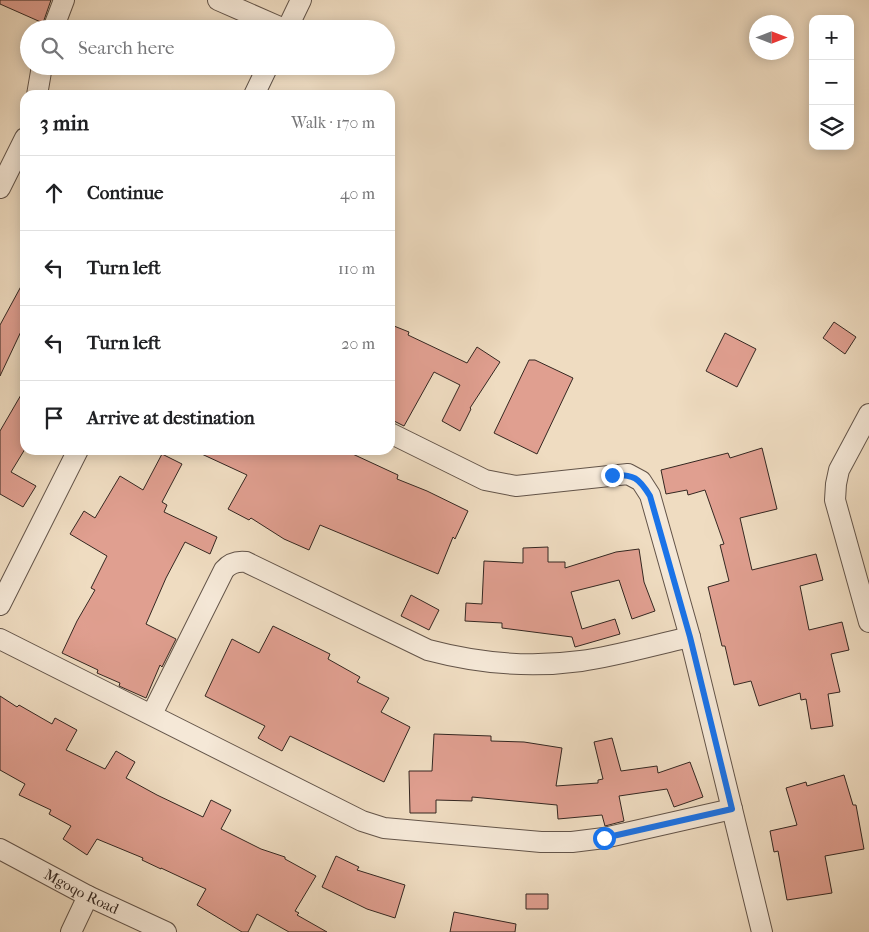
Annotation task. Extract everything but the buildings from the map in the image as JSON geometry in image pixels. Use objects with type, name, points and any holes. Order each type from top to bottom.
[{"type":"street","points":[[56,20],[64,0]]},
{"type":"street","points":[[218,0],[265,20]]},
{"type":"street","points":[[291,20],[301,0]]},
{"type":"street","points":[[38,90],[40,75]]},
{"type":"street","points":[[256,90],[264,75]]},
{"type":"street","points":[[0,188],[20,148]]},
{"type":"street","points":[[869,414],[839,470],[835,500],[869,622]]},
{"type":"street","points":[[395,435],[485,480],[508,485],[544,484],[628,474],[641,481],[650,496],[690,637],[762,932]]},
{"type":"street","points":[[0,605],[75,455]]},
{"type":"street","points":[[152,714],[224,570],[228,565],[241,561],[428,650],[452,657],[485,662],[534,664],[579,662],[690,637]]},
{"type":"street","points":[[0,639],[362,821],[384,828],[541,842],[572,842],[604,838],[732,809]]},
{"type":"street","name":"Mgoqo Road","points":[[0,849],[88,896],[166,932]]},
{"type":"street","points":[[70,932],[88,896]]},
{"type":"route","points":[[604,838],[732,809],[690,637],[650,496],[641,481],[628,474],[612,475]]}]
